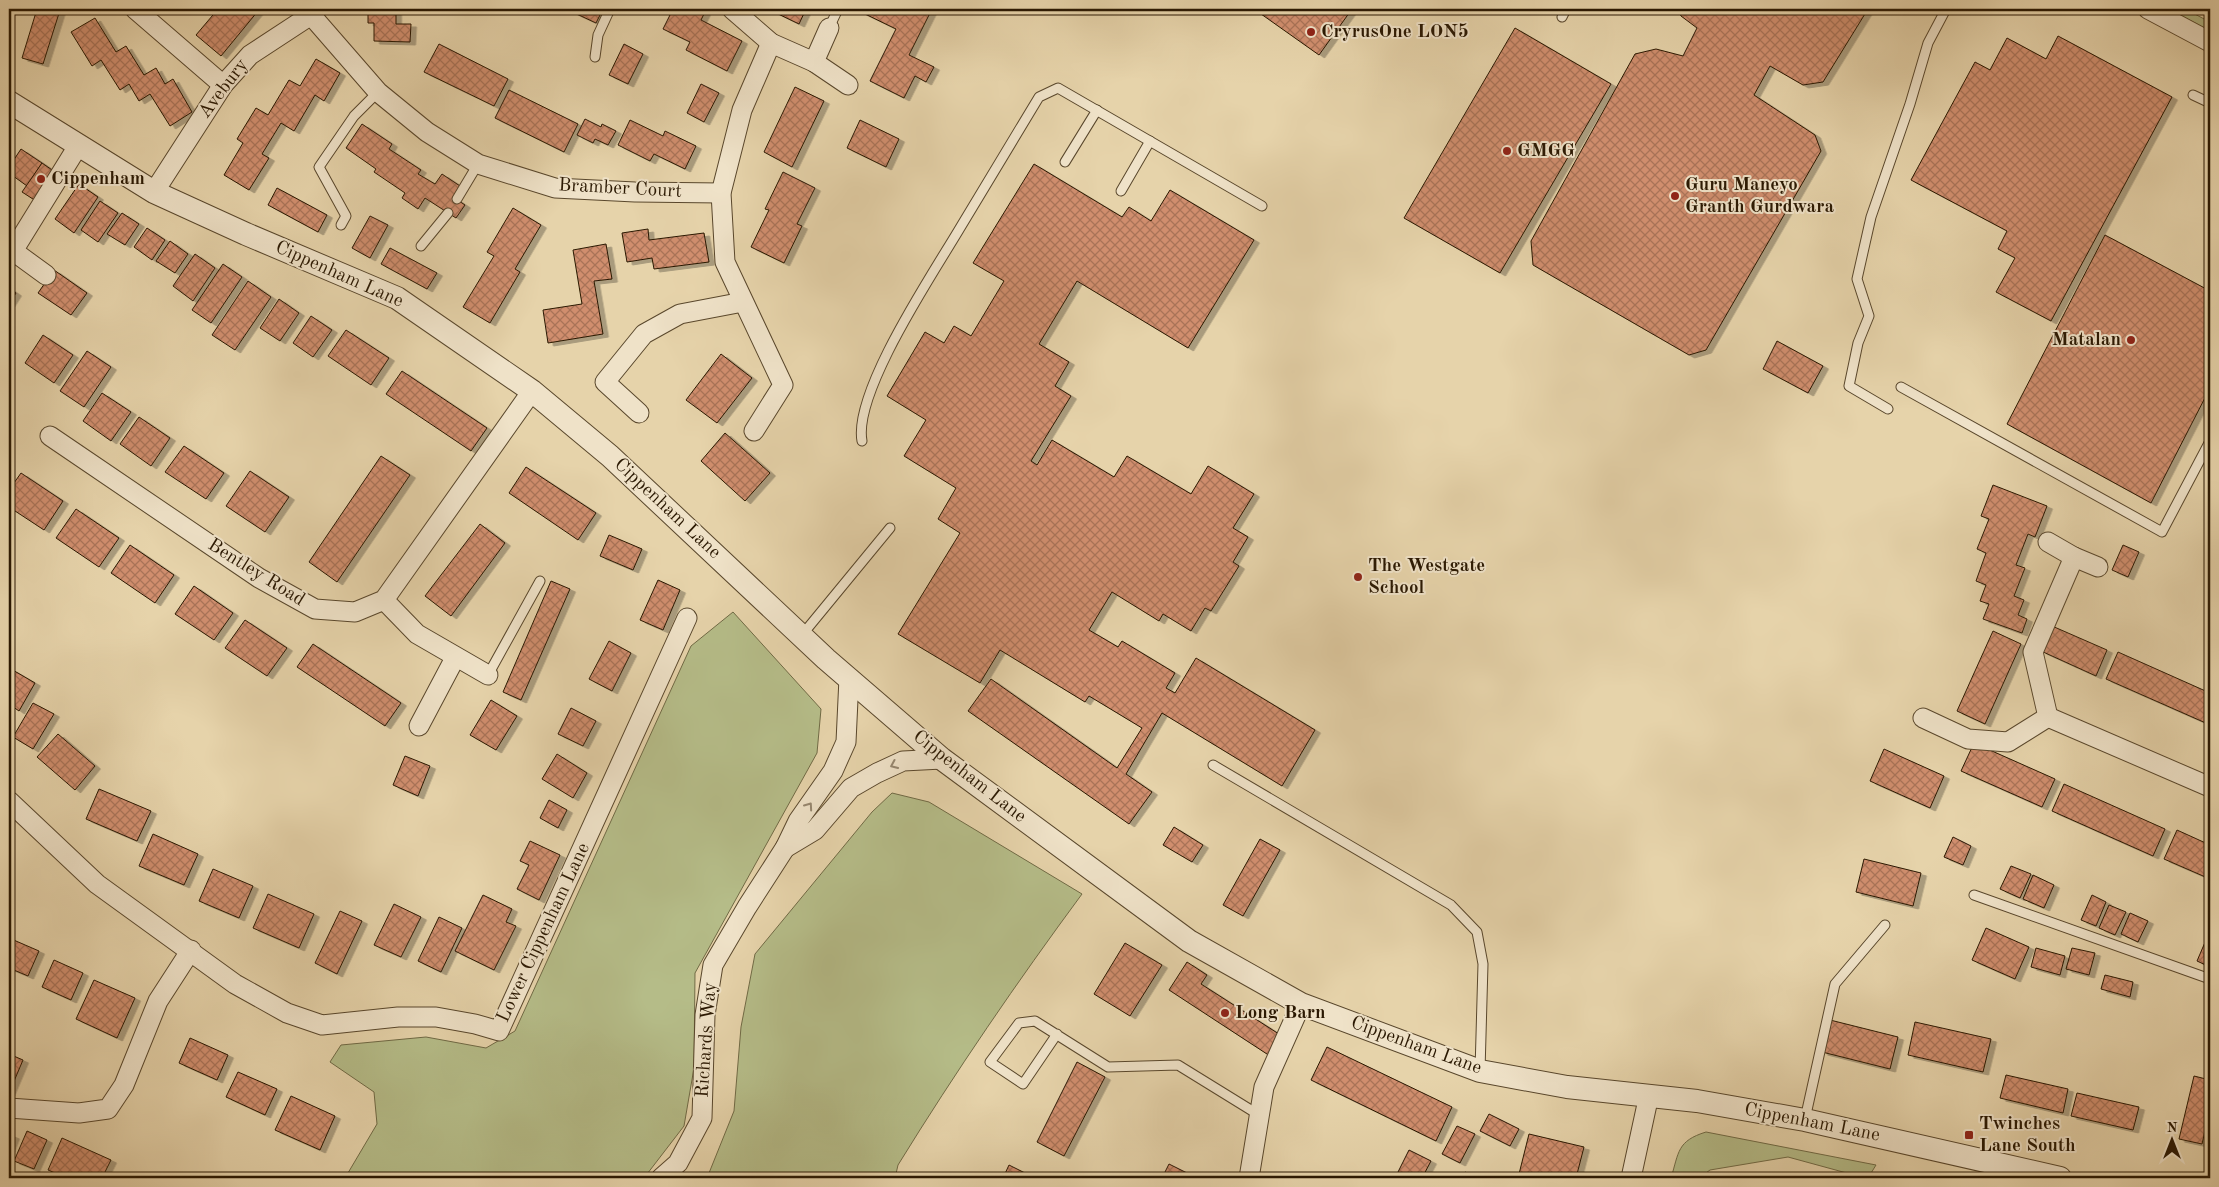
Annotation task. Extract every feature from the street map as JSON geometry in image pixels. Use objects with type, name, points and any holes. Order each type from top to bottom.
[{"type":"street","points":[[135,9],[223,85]]},
{"type":"street","points":[[732,9],[771,43],[814,62],[848,85]]},
{"type":"street","points":[[2148,9],[2210,42]]},
{"type":"street","name":"Avebury","points":[[154,192],[223,85],[250,55],[314,12]]},
{"type":"street","name":"Bramber Court","points":[[314,12],[378,92],[427,132],[478,164],[555,188],[635,192],[721,193]]},
{"type":"street","points":[[814,62],[829,28]]},
{"type":"street","points":[[754,431],[783,385],[725,262],[721,193],[742,110],[771,43]]},
{"type":"street","name":"Cippenham Lane","points":[[9,102],[154,192],[397,298],[532,391],[610,456],[848,678],[942,759],[1189,941],[1301,1004],[1480,1071],[1567,1088],[1649,1095],[1805,1120],[2060,1178]]},
{"type":"street","points":[[46,275],[11,250],[78,146]]},
{"type":"street","points":[[639,414],[605,382],[644,334],[680,314],[743,302]]},
{"type":"street","points":[[488,675],[454,658],[416,634],[384,600],[532,391]]},
{"type":"street","name":"Bentley Road","points":[[50,436],[259,578],[315,609],[355,612],[384,600]]},
{"type":"street","points":[[2048,542],[2074,557],[2098,567]]},
{"type":"street","points":[[2048,717],[2032,652],[2074,557]]},
{"type":"street","name":"Lower Cippenham Lane","points":[[9,801],[98,884],[191,950],[235,984],[287,1013],[322,1025],[398,1017],[436,1018],[475,1024],[499,1031],[687,618]]},
{"type":"street","points":[[418,726],[454,658]]},
{"type":"street","name":"Richards Way","points":[[661,1178],[678,1163],[702,1118],[705,1015],[712,965],[746,906],[785,848],[798,821],[833,771],[846,742],[848,678]]},
{"type":"street","points":[[1923,718],[1968,739],[2008,742],[2048,717]]},
{"type":"street","points":[[2048,717],[2210,788]]},
{"type":"street","name":"Richards Way","points":[[785,848],[814,830],[851,788],[876,773],[903,761],[942,759]]},
{"type":"street","points":[[9,1108],[79,1113],[108,1108],[124,1085],[158,1001],[191,950]]},
{"type":"street","points":[[1249,1178],[1264,1088],[1301,1004]]},
{"type":"street","points":[[1632,1178],[1649,1095]]},
{"type":"lane","points":[[595,57],[598,35],[610,9]]},
{"type":"lane","points":[[829,28],[838,9]]},
{"type":"lane","points":[[1888,409],[1849,386],[1858,344],[1869,316],[1857,280],[1872,217],[1910,104],[1928,43],[1946,9]]},
{"type":"lane","points":[[862,440],[860,432],[867,402],[894,337],[1039,97],[1058,88],[1262,206]]},
{"type":"lane","points":[[341,225],[346,216],[318,166],[354,116],[378,92]]},
{"type":"lane","points":[[2193,94],[2210,103]]},
{"type":"lane","points":[[1065,162],[1097,110]]},
{"type":"lane","points":[[1121,191],[1150,141]]},
{"type":"lane","points":[[457,199],[478,164]]},
{"type":"lane","points":[[420,246],[448,213]]},
{"type":"lane","points":[[1902,387],[2162,532],[2210,441]]},
{"type":"lane","points":[[802,635],[890,528]]},
{"type":"lane","points":[[488,675],[540,581]]},
{"type":"lane","points":[[1213,765],[1451,905],[1477,932],[1483,964],[1480,1071]]},
{"type":"lane","points":[[1974,895],[2210,979]]},
{"type":"lane","points":[[1805,1120],[1834,984],[1885,925]]},
{"type":"lane","points":[[1057,1034],[1023,1084],[990,1062],[1019,1024],[1035,1021],[1057,1034],[1108,1067],[1178,1065],[1259,1115]]},
{"type":"green space","points":[[2169,9],[2185,9],[2210,22],[2210,31]]},
{"type":"green space","points":[[733,612],[821,709],[817,753],[695,973],[694,1068],[684,1126],[644,1178],[345,1178],[377,1124],[374,1092],[330,1062],[341,1045],[426,1037],[486,1048],[515,1031],[691,646]]},
{"type":"green space","points":[[892,793],[929,802],[1082,894],[965,1061],[898,1165],[895,1178],[707,1178],[734,1111],[741,1027],[755,954],[872,812]]},
{"type":"green space","points":[[1706,1132],[1876,1165],[1868,1178],[1865,1178],[1788,1157],[1710,1170],[1699,1178],[1671,1178],[1678,1154],[1684,1144],[1696,1135]]},
{"type":"building","points":[[37,9],[60,10],[43,64],[22,58]]},
{"type":"building","points":[[218,9],[256,9],[258,11],[221,56],[196,35]]},
{"type":"building","points":[[368,9],[396,9],[396,24],[411,24],[410,42],[374,41],[374,23],[368,23]]},
{"type":"building","points":[[566,9],[603,9],[596,23]]},
{"type":"building","points":[[658,9],[698,9],[705,12],[701,20],[742,41],[727,71],[686,50],[690,42],[663,29],[670,15]]},
{"type":"building","points":[[768,9],[806,9],[799,24]]},
{"type":"building","points":[[862,9],[932,9],[909,55],[934,67],[926,82],[915,76],[904,98],[870,81],[896,29],[861,12]]},
{"type":"building","name":"CryrusOne LON5","points":[[1254,9],[1352,9],[1319,55]]},
{"type":"building","name":"Guru Maneyo Granth Gurdwara","points":[[1678,9],[1868,9],[1823,82],[1803,85],[1770,66],[1754,95],[1815,135],[1821,151],[1706,350],[1689,355],[1533,265],[1531,241],[1635,54],[1656,49],[1683,56],[1697,28],[1681,16]]},
{"type":"building","points":[[95,18],[116,52],[126,46],[144,75],[156,68],[165,84],[173,79],[192,112],[170,126],[150,94],[139,101],[129,84],[120,90],[101,60],[92,66],[71,32]]},
{"type":"building","name":"GMGG","points":[[1515,28],[1611,84],[1500,273],[1404,218]]},
{"type":"building","points":[[2058,36],[2172,97],[2051,321],[1996,292],[2015,258],[1998,249],[2007,231],[1911,180],[1975,62],[1990,70],[2007,38],[2046,59]]},
{"type":"building","points":[[439,44],[508,79],[494,106],[424,72]]},
{"type":"building","points":[[624,44],[643,54],[628,84],[609,75]]},
{"type":"building","points":[[316,59],[340,73],[324,101],[315,95],[294,131],[281,123],[262,154],[269,158],[249,190],[224,175],[243,143],[237,139],[256,108],[268,115],[289,80],[300,86]]},
{"type":"building","points":[[701,84],[719,93],[704,122],[687,113]]},
{"type":"building","points":[[795,87],[824,101],[792,167],[764,152]]},
{"type":"building","points":[[509,90],[578,124],[564,152],[495,118]]},
{"type":"building","points":[[585,119],[601,127],[602,124],[616,131],[608,145],[595,139],[593,143],[577,135]]},
{"type":"building","points":[[630,120],[663,136],[665,131],[696,146],[685,169],[654,154],[650,161],[618,145]]},
{"type":"building","points":[[860,120],[899,139],[886,167],[847,148]]},
{"type":"building","points":[[362,124],[392,144],[389,149],[421,170],[418,174],[435,184],[442,174],[460,186],[453,197],[465,205],[456,218],[425,198],[418,209],[402,198],[405,193],[374,172],[376,169],[346,148]]},
{"type":"building","points":[[21,149],[42,163],[27,186],[9,173],[9,167]]},
{"type":"building","name":"Cippenham","points":[[42,163],[55,172],[36,201],[22,192]]},
{"type":"building","points":[[1034,164],[1122,217],[1129,207],[1151,221],[1170,190],[1254,240],[1188,348],[1077,281],[1039,344],[1069,362],[1055,386],[1071,396],[1031,461],[1037,465],[1052,440],[1114,477],[1127,456],[1191,494],[1208,466],[1254,494],[1233,528],[1248,537],[1233,562],[1239,566],[1211,611],[1205,608],[1191,631],[1163,614],[1159,621],[1112,592],[1089,630],[1118,647],[1122,641],[1175,673],[1166,688],[1175,693],[1196,658],[1315,730],[1282,786],[1162,713],[1126,774],[1152,792],[1129,824],[968,711],[991,679],[1117,768],[1142,728],[1089,696],[1085,702],[1000,650],[980,683],[898,634],[960,533],[938,519],[956,488],[904,456],[926,420],[887,396],[925,332],[944,343],[954,326],[971,336],[1004,281],[973,263]]},
{"type":"building","points":[[783,172],[815,188],[797,224],[802,226],[784,263],[751,247],[769,210],[765,209]]},
{"type":"building","points":[[79,184],[98,197],[74,233],[55,219]]},
{"type":"building","points":[[277,188],[327,215],[318,232],[268,205]]},
{"type":"building","points":[[100,201],[118,213],[98,242],[81,230]]},
{"type":"building","points":[[513,208],[541,225],[515,269],[520,272],[490,323],[463,307],[494,256],[487,252]]},
{"type":"building","points":[[122,213],[139,224],[125,245],[107,234]]},
{"type":"building","points":[[370,216],[388,225],[370,258],[352,248]]},
{"type":"building","points":[[147,228],[165,240],[152,260],[134,247]]},
{"type":"building","points":[[648,229],[649,240],[704,233],[709,262],[654,269],[652,258],[627,262],[622,233]]},
{"type":"building","name":"Matalan","points":[[2105,235],[2210,291],[2210,388],[2151,503],[2007,424]]},
{"type":"building","points":[[170,241],[188,254],[175,273],[156,261]]},
{"type":"building","points":[[606,244],[612,279],[594,281],[603,334],[548,343],[543,310],[582,304],[573,250]]},
{"type":"building","points":[[390,248],[437,273],[427,289],[381,264]]},
{"type":"building","points":[[195,254],[215,268],[193,301],[173,286]]},
{"type":"building","points":[[223,264],[242,277],[211,323],[192,310]]},
{"type":"building","points":[[54,270],[87,293],[71,315],[38,293]]},
{"type":"building","points":[[248,281],[271,297],[235,350],[212,335]]},
{"type":"building","points":[[9,288],[16,293],[9,304]]},
{"type":"building","points":[[279,299],[299,313],[280,341],[260,328]]},
{"type":"building","points":[[311,316],[332,330],[313,357],[293,343]]},
{"type":"building","points":[[346,330],[389,358],[371,385],[328,356]]},
{"type":"building","points":[[43,335],[73,355],[54,383],[25,363]]},
{"type":"building","points":[[1777,341],[1823,366],[1808,393],[1763,369]]},
{"type":"building","points":[[87,351],[111,367],[84,407],[60,391]]},
{"type":"building","points":[[721,354],[752,378],[717,423],[686,400]]},
{"type":"building","points":[[402,371],[487,428],[471,451],[386,394]]},
{"type":"building","points":[[102,393],[131,412],[111,441],[83,421]]},
{"type":"building","points":[[139,417],[170,438],[151,466],[120,444]]},
{"type":"building","points":[[725,433],[770,473],[745,501],[701,461]]},
{"type":"building","points":[[184,446],[224,473],[206,499],[165,472]]},
{"type":"building","points":[[381,456],[410,475],[337,582],[309,562]]},
{"type":"building","points":[[526,467],[596,513],[578,540],[509,493]]},
{"type":"building","points":[[250,471],[289,497],[265,532],[226,506]]},
{"type":"building","points":[[21,473],[63,501],[44,530],[9,507],[9,490]]},
{"type":"building","points":[[1993,485],[2047,506],[2035,537],[2028,534],[2016,565],[2025,568],[2014,596],[2024,600],[2018,615],[2027,619],[2022,633],[1983,619],[1989,604],[1980,601],[1986,585],[1976,581],[1986,553],[1977,549],[1989,519],[1981,516]]},
{"type":"building","points":[[76,509],[119,538],[99,567],[56,538]]},
{"type":"building","points":[[480,524],[505,543],[451,616],[425,596]]},
{"type":"building","points":[[609,535],[642,549],[633,570],[600,556]]},
{"type":"building","points":[[130,545],[174,575],[155,603],[111,573]]},
{"type":"building","points":[[2123,545],[2139,552],[2128,577],[2112,570]]},
{"type":"building","points":[[658,580],[680,590],[663,630],[640,620]]},
{"type":"building","points":[[551,581],[570,589],[521,700],[503,692]]},
{"type":"building","points":[[194,586],[233,613],[214,640],[175,614]]},
{"type":"building","points":[[245,620],[287,648],[267,676],[225,648]]},
{"type":"building","points":[[2052,626],[2107,650],[2096,676],[2041,651]]},
{"type":"building","points":[[1993,631],[2021,644],[1985,724],[1957,711]]},
{"type":"building","points":[[609,641],[631,653],[612,691],[589,679]]},
{"type":"building","points":[[313,644],[401,703],[385,726],[297,667]]},
{"type":"building","points":[[2118,652],[2210,693],[2210,719],[2208,724],[2106,679]]},
{"type":"building","points":[[11,669],[35,683],[19,711],[9,704],[9,673]]},
{"type":"building","points":[[491,700],[517,716],[496,750],[470,735]]},
{"type":"building","points":[[33,703],[54,714],[33,749],[13,737]]},
{"type":"building","points":[[571,708],[596,721],[583,746],[558,734]]},
{"type":"building","points":[[58,734],[95,766],[75,790],[37,757]]},
{"type":"building","points":[[1974,743],[2055,779],[2042,807],[1961,771]]},
{"type":"building","points":[[1884,749],[1944,776],[1930,808],[1870,781]]},
{"type":"building","points":[[557,754],[587,773],[573,798],[542,779]]},
{"type":"building","points":[[405,756],[430,766],[418,796],[393,785]]},
{"type":"building","points":[[2064,784],[2165,829],[2153,856],[2052,811]]},
{"type":"building","points":[[99,789],[151,811],[137,841],[86,819]]},
{"type":"building","points":[[549,800],[567,810],[558,828],[540,818]]},
{"type":"building","points":[[1174,827],[1203,845],[1192,862],[1163,845]]},
{"type":"building","points":[[2177,830],[2210,845],[2210,879],[2164,859]]},
{"type":"building","points":[[153,834],[198,854],[184,885],[139,866]]},
{"type":"building","points":[[1953,837],[1971,846],[1963,865],[1944,857]]},
{"type":"building","points":[[1260,839],[1280,850],[1243,916],[1223,905]]},
{"type":"building","points":[[530,841],[560,855],[539,900],[517,889],[529,865],[520,861]]},
{"type":"building","points":[[1864,859],[1921,873],[1913,906],[1856,892]]},
{"type":"building","points":[[2011,866],[2031,874],[2020,898],[2000,889]]},
{"type":"building","points":[[213,869],[253,886],[239,918],[199,901]]},
{"type":"building","points":[[2033,875],[2054,885],[2044,908],[2023,899]]},
{"type":"building","points":[[268,894],[314,914],[299,948],[253,928]]},
{"type":"building","points":[[483,895],[512,909],[506,922],[516,926],[494,970],[455,951]]},
{"type":"building","points":[[2092,895],[2106,902],[2096,926],[2081,920]]},
{"type":"building","points":[[394,904],[421,917],[401,957],[374,945]]},
{"type":"building","points":[[2109,905],[2126,912],[2115,935],[2099,928]]},
{"type":"building","points":[[340,911],[362,921],[337,974],[315,963]]},
{"type":"building","points":[[2130,913],[2148,921],[2138,942],[2121,934]]},
{"type":"building","points":[[439,917],[462,928],[441,972],[418,961]]},
{"type":"building","points":[[1986,928],[2029,947],[2015,979],[1972,960]]},
{"type":"building","points":[[9,938],[39,951],[28,976],[9,968]]},
{"type":"building","points":[[2206,940],[2210,942],[2210,967],[2197,961]]},
{"type":"building","points":[[1125,943],[1162,965],[1130,1016],[1094,994]]},
{"type":"building","points":[[2036,948],[2065,956],[2060,975],[2031,967]]},
{"type":"building","points":[[2072,948],[2095,953],[2089,975],[2066,969]]},
{"type":"building","points":[[54,960],[83,973],[71,1000],[42,987]]},
{"type":"building","name":"Long Barn","points":[[1187,962],[1207,975],[1201,984],[1282,1036],[1270,1056],[1169,990]]},
{"type":"building","points":[[2105,975],[2133,982],[2130,997],[2101,989]]},
{"type":"building","points":[[94,980],[135,998],[117,1038],[76,1019]]},
{"type":"building","points":[[1830,1020],[1898,1037],[1890,1069],[1822,1052]]},
{"type":"building","points":[[1915,1022],[1991,1039],[1983,1072],[1908,1055]]},
{"type":"building","points":[[190,1038],[228,1055],[217,1080],[179,1063]]},
{"type":"building","points":[[1327,1047],[1452,1107],[1436,1141],[1311,1080]]},
{"type":"building","points":[[9,1054],[23,1060],[9,1093]]},
{"type":"building","points":[[1077,1062],[1105,1077],[1064,1156],[1037,1142]]},
{"type":"building","points":[[238,1072],[277,1089],[265,1115],[226,1097]]},
{"type":"building","points":[[2006,1075],[2068,1089],[2063,1113],[2000,1098]]},
{"type":"building","points":[[2194,1076],[2210,1080],[2210,1109],[2202,1144],[2179,1139]]},
{"type":"building","points":[[2077,1093],[2139,1107],[2133,1130],[2071,1116]]},
{"type":"building","points":[[291,1096],[335,1116],[320,1150],[275,1130]]},
{"type":"building","points":[[1489,1114],[1519,1129],[1510,1146],[1480,1131]]},
{"type":"building","points":[[1457,1126],[1475,1134],[1460,1163],[1442,1154]]},
{"type":"building","points":[[27,1131],[47,1140],[34,1169],[14,1161]]},
{"type":"building","points":[[9,1134],[14,1136],[9,1149]]},
{"type":"building","points":[[1529,1134],[1584,1147],[1576,1178],[1536,1178],[1519,1174]]},
{"type":"building","points":[[62,1138],[111,1160],[102,1178],[67,1178],[48,1170]]},
{"type":"building","points":[[1409,1150],[1431,1161],[1422,1178],[1395,1178]]},
{"type":"building","points":[[1169,1164],[1197,1178],[1162,1178]]},
{"type":"building","points":[[1009,1165],[1035,1178],[1003,1178]]},
{"type":"building","points":[[1465,1172],[1478,1178],[1462,1178]]},
{"type":"place","name":"CryrusOne LON5","points":[[1311,32]]},
{"type":"place","name":"GMGG","points":[[1507,151]]},
{"type":"place","name":"Cippenham","points":[[41,179]]},
{"type":"place","name":"Guru Maneyo Granth Gurdwara","points":[[1675,196]]},
{"type":"place","name":"Matalan","points":[[2131,340]]},
{"type":"place","name":"The Westgate School","points":[[1358,577]]},
{"type":"place","name":"Long Barn","points":[[1225,1013]]},
{"type":"place","name":"Twinches Lane South","points":[[1969,1135]]}]
